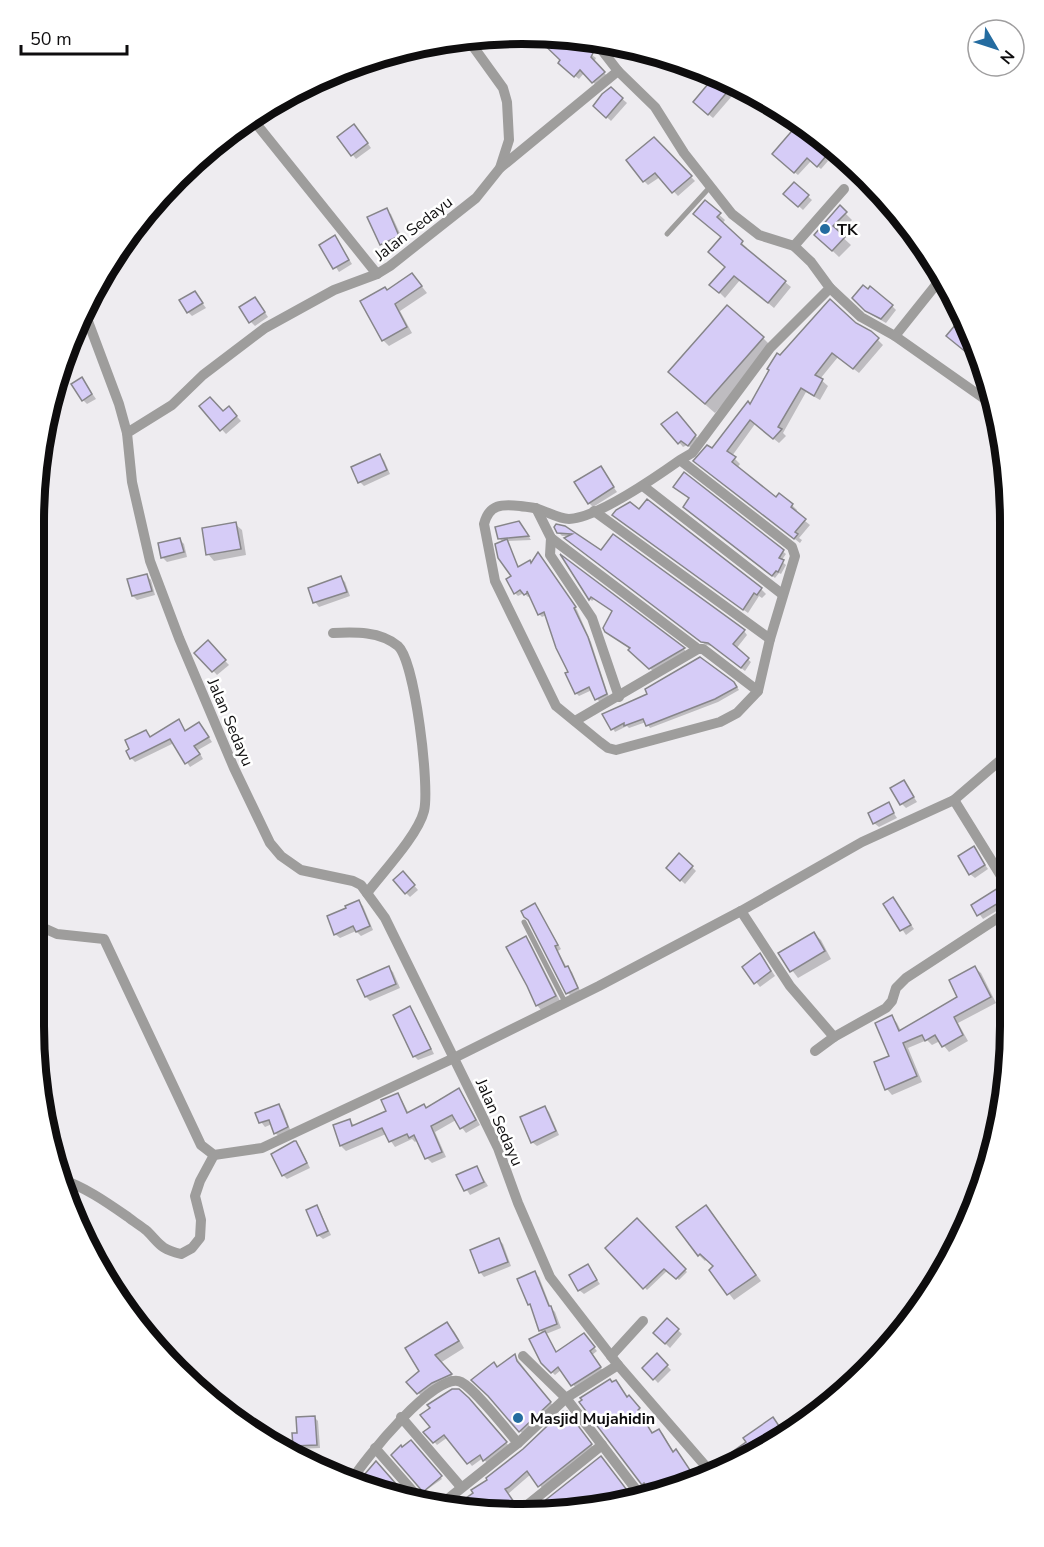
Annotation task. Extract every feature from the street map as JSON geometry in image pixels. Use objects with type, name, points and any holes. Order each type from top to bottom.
[{"type":"street","name":"Jalan Sedayu","points":[[474,47],[494,73],[505,95],[509,140],[500,168],[476,198],[390,266],[377,274],[334,290],[265,328],[203,375],[172,405],[127,433],[132,482],[150,561],[179,638],[234,768],[270,843],[280,856],[302,870],[353,881],[361,885],[385,918],[498,1148],[518,1203],[550,1277],[615,1360],[705,1467]]},
{"type":"street","points":[[603,51],[618,71],[655,107],[684,153],[732,214],[759,235],[794,246],[811,262],[830,288],[861,317],[895,336],[984,399]]},
{"type":"street","points":[[500,168],[618,71]]},
{"type":"street","points":[[256,124],[377,274]]},
{"type":"street","points":[[794,246],[844,189]]},
{"type":"street","points":[[895,336],[936,283]]},
{"type":"street","points":[[680,460],[792,548],[795,556],[782,594],[758,691],[737,713],[720,722],[616,750],[608,748],[555,706],[495,581],[485,533],[486,516],[493,507],[503,504],[536,508],[568,519],[594,511],[643,486],[680,460],[692,453],[770,348],[830,288]]},
{"type":"street","points":[[88,321],[119,404],[127,433]]},
{"type":"street","points":[[643,486],[782,594]]},
{"type":"street","points":[[536,508],[551,538],[698,649],[703,649],[758,691]]},
{"type":"street","points":[[594,511],[770,639]]},
{"type":"street","points":[[551,538],[550,555],[592,618],[619,697]]},
{"type":"street","points":[[333,633],[368,633],[385,637],[400,647],[408,663],[423,746],[426,788],[424,812],[415,831],[367,893]]},
{"type":"street","points":[[575,721],[698,649]]},
{"type":"street","points":[[44,928],[57,934],[104,939],[201,1145],[214,1155],[262,1148],[454,1058],[741,910],[862,842],[954,800],[1000,760]]},
{"type":"street","points":[[954,800],[1000,874]]},
{"type":"street","points":[[741,910],[790,986],[834,1037]]},
{"type":"street","points":[[815,1051],[834,1037],[886,1008],[892,1001],[896,988],[906,978],[1000,917]]},
{"type":"street","points":[[70,1182],[103,1199],[147,1231],[158,1245],[170,1252],[181,1254],[192,1248],[200,1238],[201,1220],[195,1196],[214,1155]]},
{"type":"street","points":[[449,1497],[518,1443],[566,1398],[615,1360],[643,1321]]},
{"type":"street","points":[[523,1356],[566,1398],[636,1489]]},
{"type":"street","points":[[356,1474],[401,1417],[442,1385],[454,1380],[471,1390],[518,1443]]},
{"type":"street","points":[[401,1417],[461,1487]]},
{"type":"street","points":[[529,1504],[602,1445]]},
{"type":"street","points":[[375,1448],[412,1490]]},
{"type":"lane","points":[[666,234],[710,187]]},
{"type":"lane","points":[[524,922],[565,1002]]},
{"type":"building","points":[[544,45],[588,49],[593,53],[591,57],[605,72],[592,83],[580,70],[574,77],[558,63],[560,60]]},
{"type":"building","points":[[710,82],[728,91],[708,115],[693,102]]},
{"type":"building","points":[[611,87],[623,98],[606,118],[593,106]]},
{"type":"building","points":[[354,124],[368,143],[351,156],[337,137]]},
{"type":"building","points":[[794,128],[821,148],[819,150],[826,156],[817,167],[807,158],[794,173],[772,154]]},
{"type":"building","points":[[654,137],[692,176],[672,193],[655,173],[643,182],[626,160]]},
{"type":"building","points":[[794,182],[809,195],[798,207],[783,194]]},
{"type":"building","points":[[705,200],[721,213],[717,217],[743,241],[741,244],[786,281],[768,303],[734,276],[719,293],[709,285],[725,267],[708,252],[721,237],[693,214]]},
{"type":"building","name":"TK","points":[[840,205],[847,212],[833,226],[845,237],[832,251],[814,235]]},
{"type":"building","points":[[387,208],[399,236],[380,245],[367,217]]},
{"type":"building","points":[[335,235],[349,260],[333,269],[319,245]]},
{"type":"building","points":[[412,273],[422,286],[395,304],[407,327],[382,341],[360,301],[385,287],[387,290]]},
{"type":"building","points":[[863,285],[868,289],[870,286],[893,305],[881,319],[865,311],[852,298]]},
{"type":"building","points":[[195,291],[203,303],[187,313],[179,300]]},
{"type":"building","points":[[255,297],[265,312],[249,323],[239,307]]},
{"type":"building","points":[[830,299],[856,323],[879,338],[853,369],[832,353],[815,375],[823,379],[814,396],[801,388],[778,427],[782,429],[773,439],[750,420],[727,451],[736,457],[732,462],[776,497],[779,493],[806,519],[795,532],[798,534],[794,539],[693,461],[707,445],[712,448],[748,401],[750,404],[777,353],[780,355]]},
{"type":"building","points":[[727,305],[764,337],[705,404],[668,372]]},
{"type":"building","points":[[956,324],[958,326],[970,356],[946,336]]},
{"type":"building","points":[[82,377],[92,394],[82,401],[71,384]]},
{"type":"building","points":[[210,397],[223,411],[229,406],[237,416],[220,431],[199,406]]},
{"type":"building","points":[[677,412],[696,435],[688,446],[681,441],[678,444],[661,424]]},
{"type":"building","points":[[380,454],[387,470],[358,483],[351,467]]},
{"type":"building","points":[[601,466],[614,487],[588,504],[574,482]]},
{"type":"building","points":[[684,472],[784,550],[779,558],[784,560],[778,572],[776,571],[772,576],[683,507],[689,498],[673,487]]},
{"type":"building","points":[[647,499],[762,588],[757,595],[754,593],[743,610],[612,515],[630,502],[639,509]]},
{"type":"building","points":[[519,521],[529,536],[498,539],[495,527]]},
{"type":"building","points":[[236,522],[241,549],[206,555],[202,528]]},
{"type":"building","points":[[556,524],[565,526],[601,550],[613,534],[745,630],[733,644],[749,658],[741,668],[708,643],[701,642],[564,538],[572,534],[557,533],[554,527]]},
{"type":"building","points":[[180,538],[184,552],[161,558],[158,543]]},
{"type":"building","points":[[507,539],[518,567],[530,560],[531,563],[538,552],[576,607],[574,608],[588,637],[607,694],[595,700],[589,687],[575,694],[565,673],[568,672],[556,648],[544,612],[538,615],[527,591],[524,595],[520,590],[514,594],[506,579],[511,576],[498,558],[495,544]]},
{"type":"building","points":[[560,554],[685,648],[649,669],[628,650],[630,648],[605,632],[603,628],[612,611],[591,597],[589,600]]},
{"type":"building","points":[[147,574],[152,591],[132,596],[127,579]]},
{"type":"building","points":[[341,576],[347,592],[313,603],[308,588]]},
{"type":"building","points":[[208,640],[226,660],[212,672],[194,653]]},
{"type":"building","points":[[700,657],[734,682],[737,687],[715,699],[646,726],[643,719],[624,726],[624,723],[611,730],[602,714],[647,694],[645,689]]},
{"type":"building","points":[[179,719],[185,731],[199,722],[209,737],[194,746],[200,754],[185,764],[170,739],[130,759],[126,751],[129,749],[125,740],[146,730],[150,737]]},
{"type":"building","points":[[904,780],[914,797],[900,805],[890,788]]},
{"type":"building","points":[[889,802],[894,813],[873,824],[868,813]]},
{"type":"building","points":[[974,846],[985,865],[969,875],[958,856]]},
{"type":"building","points":[[679,853],[693,866],[680,881],[666,868]]},
{"type":"building","points":[[403,871],[415,885],[405,894],[393,880]]},
{"type":"building","points":[[998,888],[1000,891],[1000,902],[977,916],[971,905]]},
{"type":"building","points":[[893,897],[911,925],[900,931],[883,904]]},
{"type":"building","points":[[359,900],[370,926],[356,932],[353,926],[334,935],[327,916]]},
{"type":"building","points":[[535,903],[558,945],[555,946],[565,967],[568,966],[578,988],[566,994],[528,920],[521,911]]},
{"type":"building","points":[[814,932],[825,951],[790,972],[778,953]]},
{"type":"building","points":[[526,936],[556,996],[536,1006],[506,947]]},
{"type":"building","points":[[760,953],[771,971],[754,984],[742,967]]},
{"type":"building","points":[[389,966],[396,984],[365,997],[357,980]]},
{"type":"building","points":[[975,966],[991,997],[954,1017],[963,1035],[942,1047],[935,1035],[925,1041],[922,1035],[903,1043],[917,1076],[885,1090],[874,1062],[889,1056],[875,1023],[892,1015],[899,1031],[957,997],[949,980]]},
{"type":"building","points":[[410,1006],[431,1049],[413,1057],[393,1015]]},
{"type":"building","points":[[459,1088],[476,1120],[460,1129],[452,1115],[431,1126],[442,1152],[425,1159],[414,1135],[409,1138],[407,1134],[389,1142],[382,1128],[340,1146],[333,1125],[350,1119],[352,1126],[386,1111],[381,1100],[398,1093],[407,1113],[424,1104],[426,1108]]},
{"type":"building","points":[[279,1104],[288,1127],[274,1134],[269,1120],[259,1123],[255,1113]]},
{"type":"building","points":[[545,1106],[556,1131],[531,1143],[520,1117]]},
{"type":"building","points":[[294,1141],[307,1163],[282,1176],[271,1154]]},
{"type":"building","points":[[477,1166],[484,1182],[464,1191],[456,1175]]},
{"type":"building","points":[[317,1205],[328,1231],[317,1236],[306,1210]]},
{"type":"building","points":[[706,1205],[756,1275],[727,1295],[709,1270],[713,1266],[700,1254],[698,1256],[676,1227]]},
{"type":"building","points":[[637,1218],[686,1269],[676,1279],[664,1269],[643,1289],[605,1248]]},
{"type":"building","points":[[499,1238],[508,1262],[479,1273],[470,1250]]},
{"type":"building","points":[[588,1264],[597,1280],[578,1291],[569,1275]]},
{"type":"building","points":[[535,1271],[557,1324],[539,1331],[530,1304],[528,1305],[517,1279]]},
{"type":"building","points":[[667,1318],[679,1329],[665,1344],[653,1333]]},
{"type":"building","points":[[447,1322],[459,1341],[435,1355],[452,1374],[432,1383],[417,1394],[406,1382],[419,1371],[405,1348]]},
{"type":"building","points":[[545,1331],[556,1352],[584,1333],[595,1347],[590,1351],[601,1367],[571,1386],[558,1367],[551,1373],[541,1363],[529,1339]]},
{"type":"building","points":[[657,1353],[668,1365],[653,1380],[642,1368]]},
{"type":"building","points":[[515,1354],[517,1361],[551,1402],[519,1432],[471,1380],[494,1362],[497,1367]]},
{"type":"building","points":[[610,1379],[612,1382],[616,1380],[627,1397],[629,1395],[640,1408],[638,1410],[652,1433],[659,1429],[673,1452],[676,1449],[691,1472],[647,1487],[644,1483],[642,1485],[579,1402],[582,1400],[580,1398]]},
{"type":"building","points":[[452,1389],[459,1389],[469,1398],[507,1442],[483,1461],[480,1455],[467,1464],[444,1435],[433,1443],[423,1432],[430,1427],[420,1415],[430,1408],[427,1405]]},
{"type":"building","points":[[563,1411],[567,1411],[592,1444],[538,1487],[527,1471],[505,1489],[515,1504],[464,1499],[473,1493],[471,1490],[487,1480],[486,1478],[523,1449]]},
{"type":"building","points":[[315,1416],[317,1445],[293,1444],[292,1433],[297,1433],[296,1417]]},
{"type":"building","points":[[773,1417],[780,1428],[721,1460],[746,1442],[743,1438]]},
{"type":"building","points":[[411,1440],[442,1476],[423,1492],[391,1455],[401,1445],[402,1447]]},
{"type":"building","points":[[601,1456],[628,1491],[584,1499],[542,1503]]},
{"type":"building","points":[[376,1461],[399,1487],[368,1478],[364,1475]]},
{"type":"place","name":"TK","points":[[825,229]]},
{"type":"place","name":"Masjid Mujahidin","points":[[518,1418]]}]
